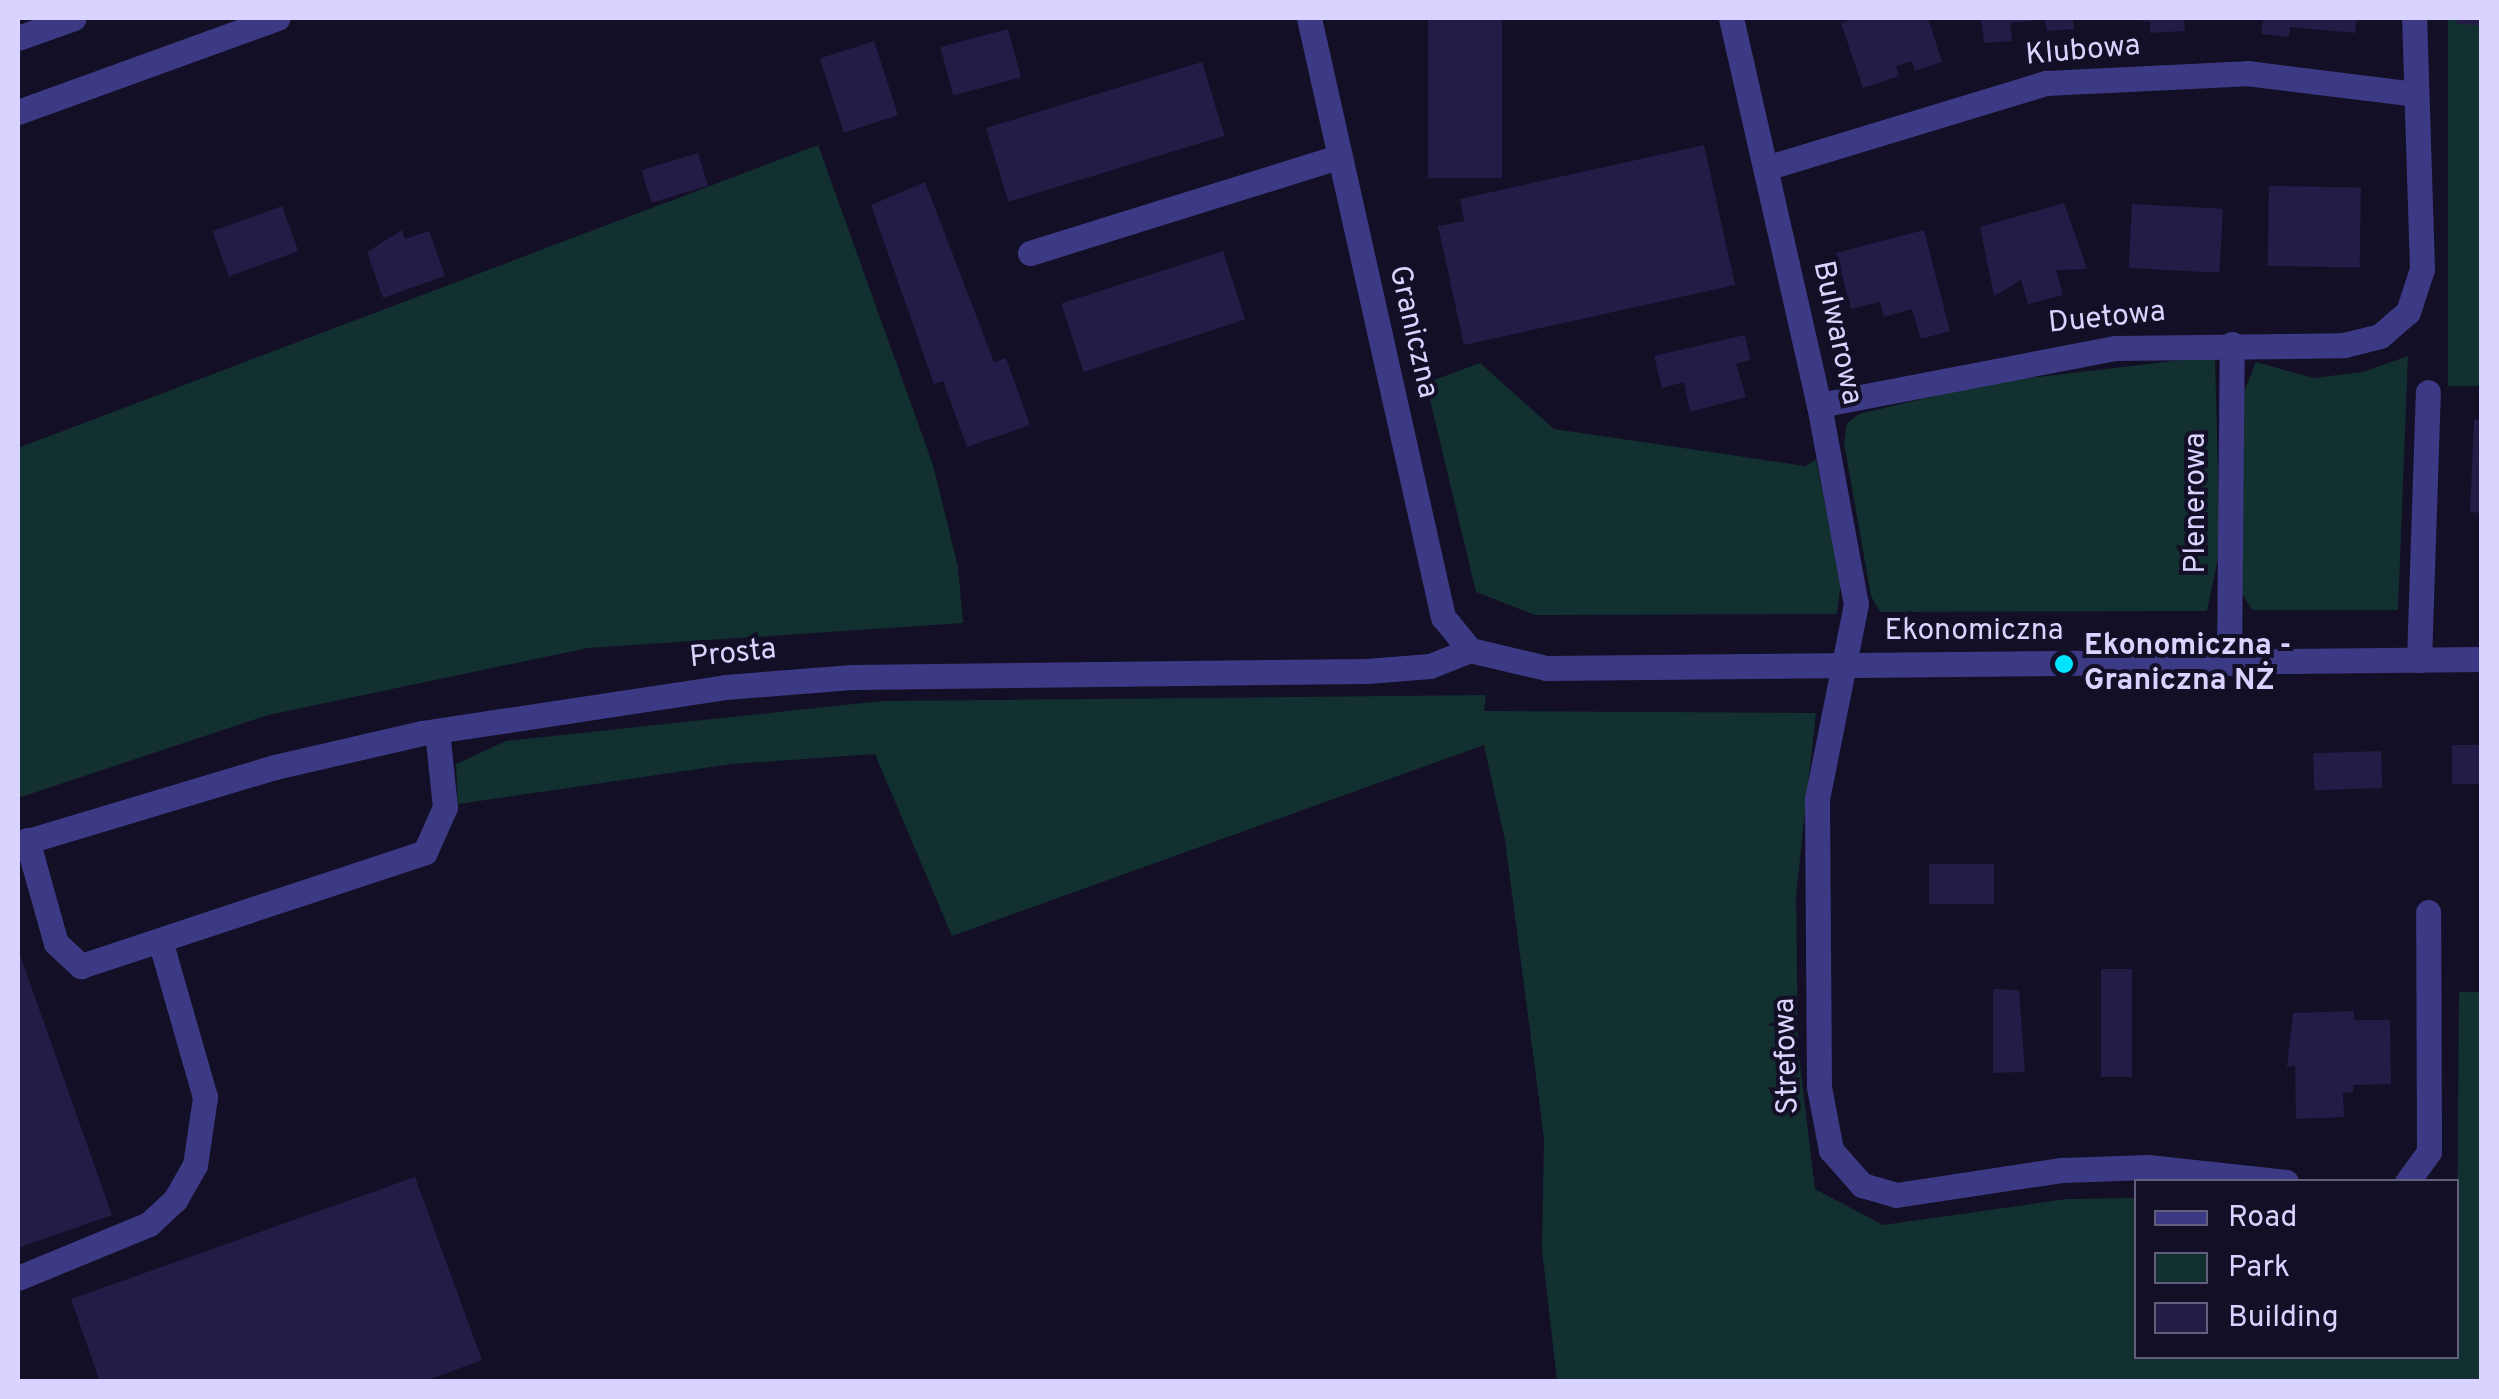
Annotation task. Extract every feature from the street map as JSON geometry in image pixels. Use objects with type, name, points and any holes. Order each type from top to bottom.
[{"type":"street","points":[[18,38],[74,18]]},
{"type":"street","name":"Graniczna","points":[[1309,18],[1443,617],[1470,650]]},
{"type":"street","name":"Bulwarowa","points":[[1732,18],[1820,405],[1856,604],[1845,665]]},
{"type":"street","points":[[2414,18],[2416,94]]},
{"type":"street","points":[[18,112],[266,20]]},
{"type":"street","name":"Klubowa","points":[[1766,168],[2046,83],[2246,73],[2416,94]]},
{"type":"street","name":"Duetowa","points":[[1820,405],[2059,355],[2173,343],[2344,345],[2401,322],[2422,268],[2416,94]]},
{"type":"street","points":[[1030,253],[1339,157]]},
{"type":"street","name":"Plenerowa","points":[[2229,662],[2232,344]]},
{"type":"street","points":[[2419,660],[2428,392]]},
{"type":"street","name":"Ekonomiczna","points":[[1470,650],[1546,668],[2482,659]]},
{"type":"street","name":"Prosta","points":[[22,842],[275,766],[437,731],[724,686],[852,677],[1367,671],[1430,666],[1470,650]]},
{"type":"street","name":"Strefowa","points":[[1845,665],[1821,763],[1816,918],[1822,1124],[1845,1170],[1862,1185],[1896,1194],[2062,1170],[2148,1167],[2258,1179]]},
{"type":"street","points":[[22,842],[56,943],[80,966],[425,852],[445,807],[437,731]]},
{"type":"street","points":[[2408,1179],[2429,1152],[2428,912]]},
{"type":"street","points":[[18,1278],[149,1224],[175,1200],[195,1166],[205,1097],[160,940]]},
{"type":"green space","points":[[2448,18],[2481,18],[2481,386],[2448,386]]},
{"type":"green space","points":[[818,145],[933,465],[958,567],[963,623],[588,648],[268,715],[18,798],[18,448]]},
{"type":"green space","points":[[2215,356],[2220,548],[2207,611],[1880,612],[1871,596],[1844,443],[1847,423],[1859,414],[1989,383]]},
{"type":"green space","points":[[2408,356],[2398,610],[2252,610],[2238,587],[2242,396],[2256,362],[2313,378],[2363,372]]},
{"type":"green space","points":[[1480,363],[1554,429],[1805,466],[1816,460],[1841,583],[1837,614],[1535,615],[1476,592],[1426,383]]},
{"type":"green space","points":[[1486,695],[1484,711],[1816,713],[1796,895],[1798,1049],[1815,1189],[1883,1225],[2067,1199],[2134,1198],[2134,1359],[2459,1359],[2459,992],[2481,992],[2481,1381],[1557,1381],[1542,1249],[1544,1138],[1505,840],[1484,745],[952,936],[875,754],[732,764],[458,804],[456,764],[506,741],[882,701]]},
{"type":"building","points":[[1428,18],[1502,18],[1502,178],[1428,178]]},
{"type":"building","points":[[1858,18],[1928,18],[1942,62],[1915,71],[1912,61],[1896,66],[1899,76],[1863,88],[1841,23]]},
{"type":"building","points":[[1981,18],[2038,20],[2010,23],[2012,41],[1984,43]]},
{"type":"building","points":[[2045,18],[2073,18],[2074,29],[2047,31]]},
{"type":"building","points":[[2125,18],[2184,18],[2185,31],[2150,33],[2150,22]]},
{"type":"building","points":[[2263,18],[2357,18],[2355,33],[2290,27],[2289,37],[2261,34]]},
{"type":"building","points":[[2457,18],[2482,18],[2482,25],[2457,24]]},
{"type":"building","points":[[1008,29],[1021,77],[953,95],[940,47]]},
{"type":"building","points":[[874,41],[898,115],[844,133],[820,59]]},
{"type":"building","points":[[1202,62],[1225,136],[1008,202],[986,128]]},
{"type":"building","points":[[1704,145],[1735,285],[1464,345],[1438,226],[1464,221],[1460,199]]},
{"type":"building","points":[[698,153],[708,186],[652,203],[642,170]]},
{"type":"building","points":[[925,182],[994,362],[1006,358],[1030,425],[967,447],[943,381],[934,384],[871,205]]},
{"type":"building","points":[[2269,186],[2361,188],[2360,268],[2268,266]]},
{"type":"building","points":[[2064,203],[2087,269],[2056,270],[2063,295],[2028,304],[2021,280],[1994,296],[1980,227]]},
{"type":"building","points":[[2132,204],[2223,209],[2220,273],[2129,268]]},
{"type":"building","points":[[282,206],[298,251],[229,276],[212,231]]},
{"type":"building","points":[[402,230],[405,239],[429,231],[445,276],[383,298],[367,252]]},
{"type":"building","points":[[1924,230],[1950,331],[1921,339],[1912,309],[1884,317],[1880,302],[1851,309],[1836,253]]},
{"type":"building","points":[[1223,251],[1245,319],[1084,372],[1061,304]]},
{"type":"building","points":[[1745,335],[1750,360],[1736,364],[1746,397],[1690,412],[1684,382],[1662,388],[1654,356]]},
{"type":"building","points":[[2474,420],[2482,420],[2482,513],[2470,512]]},
{"type":"building","points":[[2452,745],[2482,745],[2482,784],[2452,784]]},
{"type":"building","points":[[2381,751],[2382,788],[2314,790],[2313,753]]},
{"type":"building","points":[[1929,864],[1994,864],[1994,904],[1929,904]]},
{"type":"building","points":[[18,949],[112,1215],[18,1248]]},
{"type":"building","points":[[2101,969],[2132,969],[2132,1077],[2101,1077]]},
{"type":"building","points":[[1993,989],[2019,990],[2025,1072],[1993,1073]]},
{"type":"building","points":[[2354,1011],[2354,1020],[2390,1020],[2391,1084],[2353,1085],[2353,1092],[2343,1093],[2344,1117],[2296,1119],[2295,1066],[2287,1067],[2293,1013]]},
{"type":"building","points":[[415,1177],[482,1360],[423,1382],[100,1382],[71,1299]]},
{"type":"place","name":"Ekonomiczna - Graniczna NŻ","points":[[2064,664]]}]
